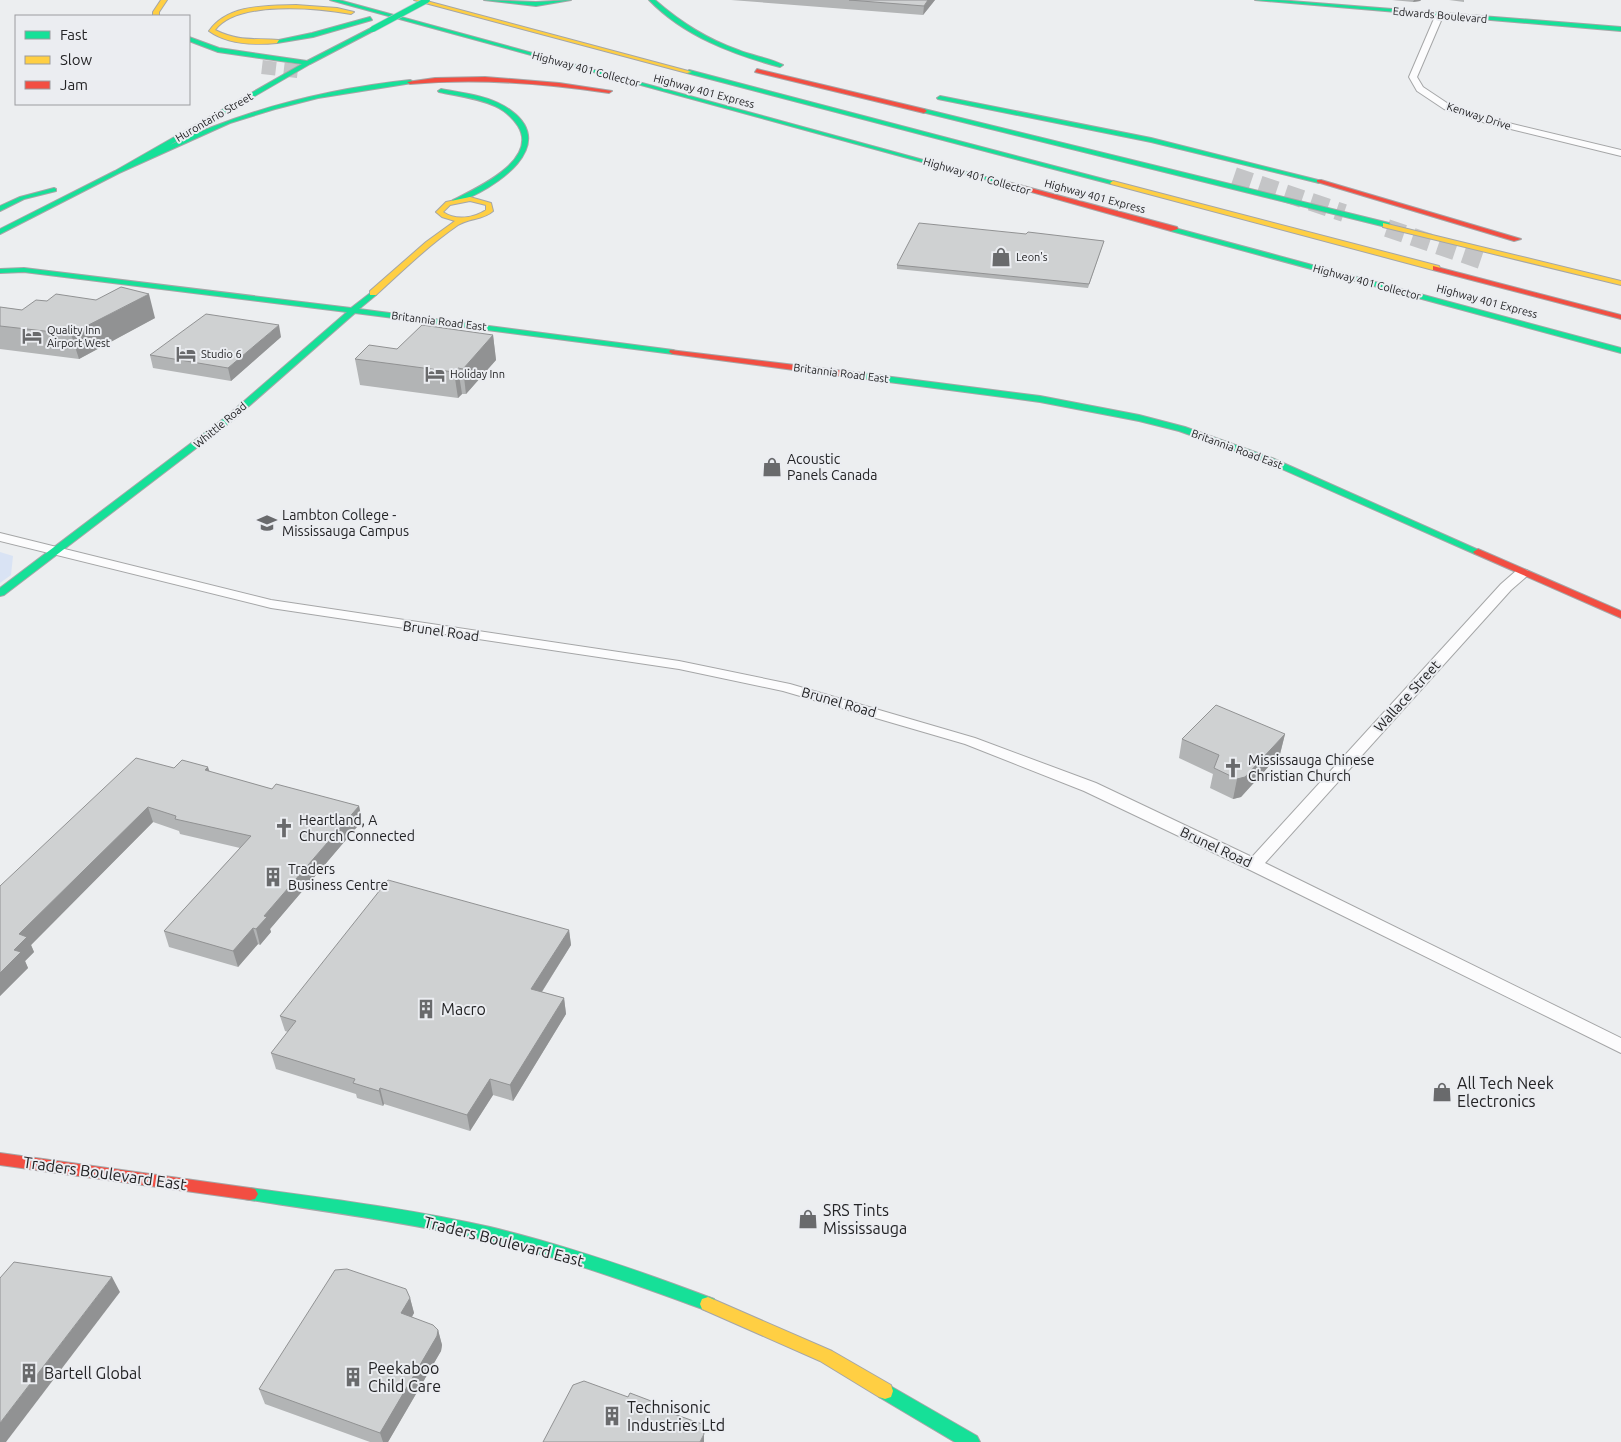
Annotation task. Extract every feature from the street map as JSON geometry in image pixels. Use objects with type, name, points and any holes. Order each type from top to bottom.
[{"type":"main road","name":"Highway 401 Collector","points":[[333,0],[1621,351]]},
{"type":"main road","name":"Highway 401 Express","points":[[368,0],[1288,248]]},
{"type":"main road","name":"Hurontario Street","points":[[0,232],[117,172],[309,69],[407,0]]},
{"type":"main road","name":"Highway 401 Express","points":[[418,0],[1621,317]]},
{"type":"main road","name":"Hurontario Street","points":[[371,24],[427,0]]},
{"type":"main road","points":[[482,2],[536,4],[568,0]]},
{"type":"main road","points":[[652,0],[679,24],[719,45],[754,58],[812,72]]},
{"type":"main road","name":"Edwards Boulevard","points":[[1258,0],[1439,16],[1621,29]]},
{"type":"main road","points":[[482,2],[522,14]]},
{"type":"main road","points":[[156,15],[156,12],[167,3]]},
{"type":"main road","points":[[371,24],[355,24],[298,39],[268,42],[225,38],[212,31],[211,26],[220,17],[239,10],[285,4],[316,5],[414,26],[431,27]]},
{"type":"main road","points":[[468,13],[919,120],[1150,172],[1202,180]]},
{"type":"main road","name":"Hurontario Street","points":[[118,158],[211,109],[355,24]]},
{"type":"main road","points":[[190,39],[218,50],[291,61],[309,69]]},
{"type":"main road","points":[[201,56],[262,67]]},
{"type":"main road","points":[[748,69],[1621,283]]},
{"type":"main road","points":[[350,78],[377,82]]},
{"type":"main road","points":[[117,172],[248,115],[294,101],[364,87],[428,81],[508,80],[563,84],[618,92]]},
{"type":"main road","points":[[415,87],[462,94],[494,104],[511,113],[527,134],[525,148],[509,169],[489,186],[454,201]]},
{"type":"main road","points":[[1191,162],[1104,137],[932,96],[1015,111],[1170,144],[1278,170],[1526,242]]},
{"type":"main road","points":[[668,104],[1036,193]]},
{"type":"main road","points":[[0,209],[22,198],[58,188],[0,218]]},
{"type":"main road","points":[[442,215],[454,219],[475,218],[490,210],[491,207],[489,204],[477,200],[454,201]]},
{"type":"main road","name":"Whittle Road","points":[[429,244],[440,224],[442,215],[439,210],[442,206],[454,201]]},
{"type":"main road","name":"Whittle Road","points":[[0,593],[230,418],[429,244],[458,222],[475,218]]},
{"type":"main road","name":"Britannia Road East","points":[[0,262],[24,270]]},
{"type":"main road","name":"Britannia Road East","points":[[0,271],[24,270],[156,285],[1008,394],[1139,418],[1215,440],[1269,460],[1621,615]]},
{"type":"main road","name":"Traders Boulevard East","points":[[0,1158],[390,1215],[480,1232],[549,1249],[636,1276],[695,1298],[826,1356],[971,1442]]},
{"type":"street","name":"Kenway Drive","points":[[1439,16],[1413,78],[1420,89],[1447,107],[1489,121],[1621,153]]},
{"type":"street","name":"Brunel Road","points":[[0,537],[271,604],[679,665],[785,687],[970,741],[1090,787],[1254,865],[1621,1046]]},
{"type":"street","name":"Wallace Street","points":[[1254,865],[1506,587],[1522,572]]},
{"type":"shaded area","points":[[0,552],[13,556],[11,575],[0,583]]},
{"type":"building","points":[[849,0],[928,0],[924,6]]},
{"type":"building","name":"Leon's","points":[[919,223],[1026,234],[1028,232],[1104,241],[1089,284],[897,265]]},
{"type":"building","points":[[121,287],[149,294],[71,334],[0,326],[0,307],[22,310],[36,300],[47,301],[56,294],[96,300]]},
{"type":"building","points":[[206,314],[279,325],[228,368],[150,355]]},
{"type":"building","points":[[422,325],[493,335],[463,369],[458,368],[454,372],[355,359],[369,345],[397,349]]},
{"type":"building","points":[[1216,705],[1285,734],[1245,777],[1237,779],[1214,768],[1219,755],[1182,739]]},
{"type":"building","name":"Traders Business Centre","points":[[136,758],[174,768],[182,760],[208,767],[205,770],[272,789],[276,784],[359,806],[264,916],[267,917],[256,929],[253,928],[233,951],[164,931],[251,836],[175,819],[176,816],[148,807],[19,934],[27,937],[14,950],[21,952],[0,973],[0,886]]},
{"type":"building","name":"Macro","points":[[388,880],[569,930],[531,989],[564,998],[510,1085],[490,1079],[467,1115],[380,1088],[379,1091],[353,1083],[355,1079],[271,1053],[296,1021],[280,1016]]},
{"type":"building","name":"Bartell Global","points":[[14,1262],[112,1277],[0,1423],[0,1278]]},
{"type":"building","name":"Peekaboo Child Care","points":[[347,1269],[406,1289],[410,1298],[401,1313],[433,1325],[438,1330],[437,1336],[380,1433],[259,1389],[335,1270]]},
{"type":"building","name":"Technisonic Industries Ltd","points":[[584,1381],[628,1397],[630,1393],[659,1404],[657,1408],[702,1424],[704,1434],[700,1442],[543,1442],[573,1385]]},
{"type":"tunnel","points":[[262,67],[305,72]]},
{"type":"tunnel","points":[[1234,176],[1344,213]]},
{"type":"tunnel","points":[[1387,228],[1487,262]]},
{"type":"traffic: fast","points":[[333,0],[1008,184]]},
{"type":"traffic: fast","points":[[373,29],[427,0]]},
{"type":"traffic: fast","points":[[487,0],[536,4],[568,0]]},
{"type":"traffic: fast","points":[[652,0],[681,24],[696,33],[727,48],[780,65]]},
{"type":"traffic: fast","points":[[1258,0],[1621,29]]},
{"type":"traffic: fast","points":[[277,41],[313,35],[370,19]]},
{"type":"traffic: fast","points":[[0,232],[117,172],[308,63],[373,29]]},
{"type":"traffic: fast","points":[[190,39],[218,50],[308,63]]},
{"type":"traffic: fast","points":[[689,72],[1113,183]]},
{"type":"traffic: fast","points":[[117,172],[186,139],[250,114],[295,101],[341,91],[410,82]]},
{"type":"traffic: fast","points":[[441,91],[474,97],[507,110],[518,121],[526,134],[525,146],[519,158],[508,170],[480,189],[455,201]]},
{"type":"traffic: fast","points":[[940,98],[1151,140],[1319,181]]},
{"type":"traffic: fast","points":[[924,111],[1386,225]]},
{"type":"traffic: fast","points":[[0,209],[22,198],[54,190]]},
{"type":"traffic: fast","points":[[1174,229],[1621,351]]},
{"type":"traffic: fast","points":[[0,271],[24,270],[156,285],[673,352]]},
{"type":"traffic: fast","points":[[0,593],[230,418],[373,293]]},
{"type":"traffic: fast","points":[[861,376],[1040,399],[1139,418],[1182,429],[1269,460],[1478,552]]},
{"type":"traffic: fast","points":[[250,1194],[390,1215],[489,1234],[575,1257],[708,1304]]},
{"type":"traffic: fast","points":[[885,1391],[971,1442]]},
{"type":"traffic: slow","points":[[156,15],[164,0]]},
{"type":"traffic: slow","points":[[417,0],[689,72]]},
{"type":"traffic: slow","points":[[277,41],[243,41],[228,38],[212,31],[219,21],[233,14],[252,10],[296,7],[351,12]]},
{"type":"traffic: slow","points":[[1113,183],[1436,268]]},
{"type":"traffic: slow","points":[[470,199],[489,204],[490,211],[478,217],[464,219],[450,218],[439,212],[448,203],[470,199]]},
{"type":"traffic: slow","points":[[373,293],[429,244],[458,222],[475,218]]},
{"type":"traffic: slow","points":[[1386,225],[1621,283]]},
{"type":"traffic: slow","points":[[708,1304],[826,1356],[885,1391]]},
{"type":"traffic: jam","points":[[757,71],[924,111]]},
{"type":"traffic: jam","points":[[410,82],[460,79],[510,80],[609,91]]},
{"type":"traffic: jam","points":[[1319,181],[1517,239]]},
{"type":"traffic: jam","points":[[1008,184],[1174,229]]},
{"type":"traffic: jam","points":[[1436,268],[1621,317]]},
{"type":"traffic: jam","points":[[673,352],[861,376]]},
{"type":"traffic: jam","points":[[1478,552],[1621,615]]},
{"type":"traffic: jam","points":[[0,1159],[250,1194]]},
{"type":"place","name":"Leon's","points":[[1001,257]]},
{"type":"place","name":"Quality Inn Airport West","points":[[32,336]]},
{"type":"place","name":"Studio 6","points":[[186,354]]},
{"type":"place","name":"Holiday Inn","points":[[435,374]]},
{"type":"place","name":"Acoustic Panels Canada","points":[[772,467]]},
{"type":"place","name":"Lambton College - Mississauga Campus","points":[[267,523]]},
{"type":"place","name":"Mississauga Chinese Christian Church","points":[[1233,768]]},
{"type":"place","name":"Heartland, A Church Connected","points":[[284,828]]},
{"type":"place","name":"Traders Business Centre","points":[[273,877]]},
{"type":"place","name":"Macro","points":[[426,1009]]},
{"type":"place","name":"All Tech Neek Electronics","points":[[1442,1092]]},
{"type":"place","name":"SRS Tints Mississauga","points":[[808,1219]]},
{"type":"place","name":"Bartell Global","points":[[29,1373]]},
{"type":"place","name":"Peekaboo Child Care","points":[[353,1377]]},
{"type":"place","name":"Technisonic Industries Ltd","points":[[612,1416]]}]
